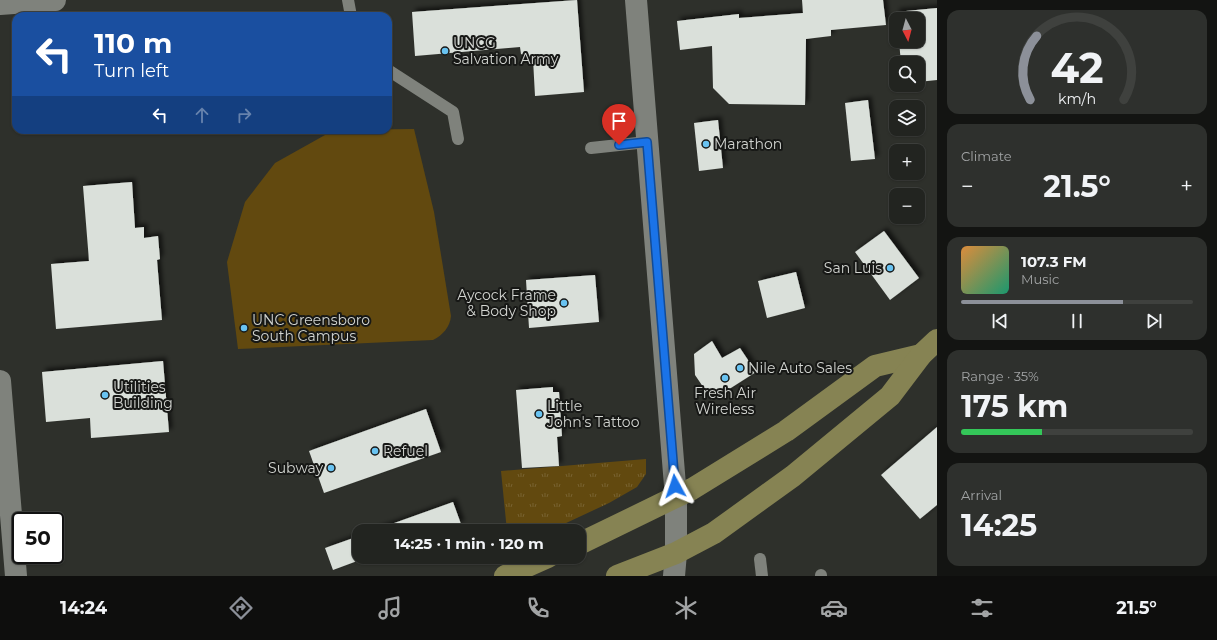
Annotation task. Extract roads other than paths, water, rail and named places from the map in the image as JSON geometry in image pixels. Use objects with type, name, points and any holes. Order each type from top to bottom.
[{"type":"main road","points":[[0,4],[55,0]]},
{"type":"main road","points":[[636,0],[676,498],[676,553],[674,576]]},
{"type":"main road","points":[[617,576],[676,553],[714,533],[793,476],[890,396],[921,355],[937,340]]},
{"type":"main road","points":[[586,541],[676,498],[786,431],[875,366],[921,355]]},
{"type":"main road","points":[[0,381],[1,409],[16,576]]},
{"type":"main road","points":[[676,553],[680,576]]},
{"type":"main road","points":[[505,576],[532,564]]},
{"type":"lane","points":[[348,0],[350,12]]},
{"type":"lane","points":[[392,73],[453,112],[458,139]]},
{"type":"lane","points":[[591,148],[647,142]]},
{"type":"lane","points":[[760,559],[762,576]]},
{"type":"place","name":"UNCG Salvation Army","points":[[445,51]]},
{"type":"place","name":"Marathon","points":[[706,144]]},
{"type":"place","name":"San Luis","points":[[890,268]]},
{"type":"place","name":"Aycock Frame & Body Shop","points":[[564,303]]},
{"type":"place","name":"UNC Greensboro South Campus","points":[[244,328]]},
{"type":"place","name":"Nile Auto Sales","points":[[740,368]]},
{"type":"place","name":"Fresh Air Wireless","points":[[725,378]]},
{"type":"place","name":"Utilities Building","points":[[105,395]]},
{"type":"place","name":"Little John's Tattoo","points":[[539,414]]},
{"type":"place","name":"Refuel","points":[[375,451]]},
{"type":"place","name":"Subway","points":[[331,468]]}]
